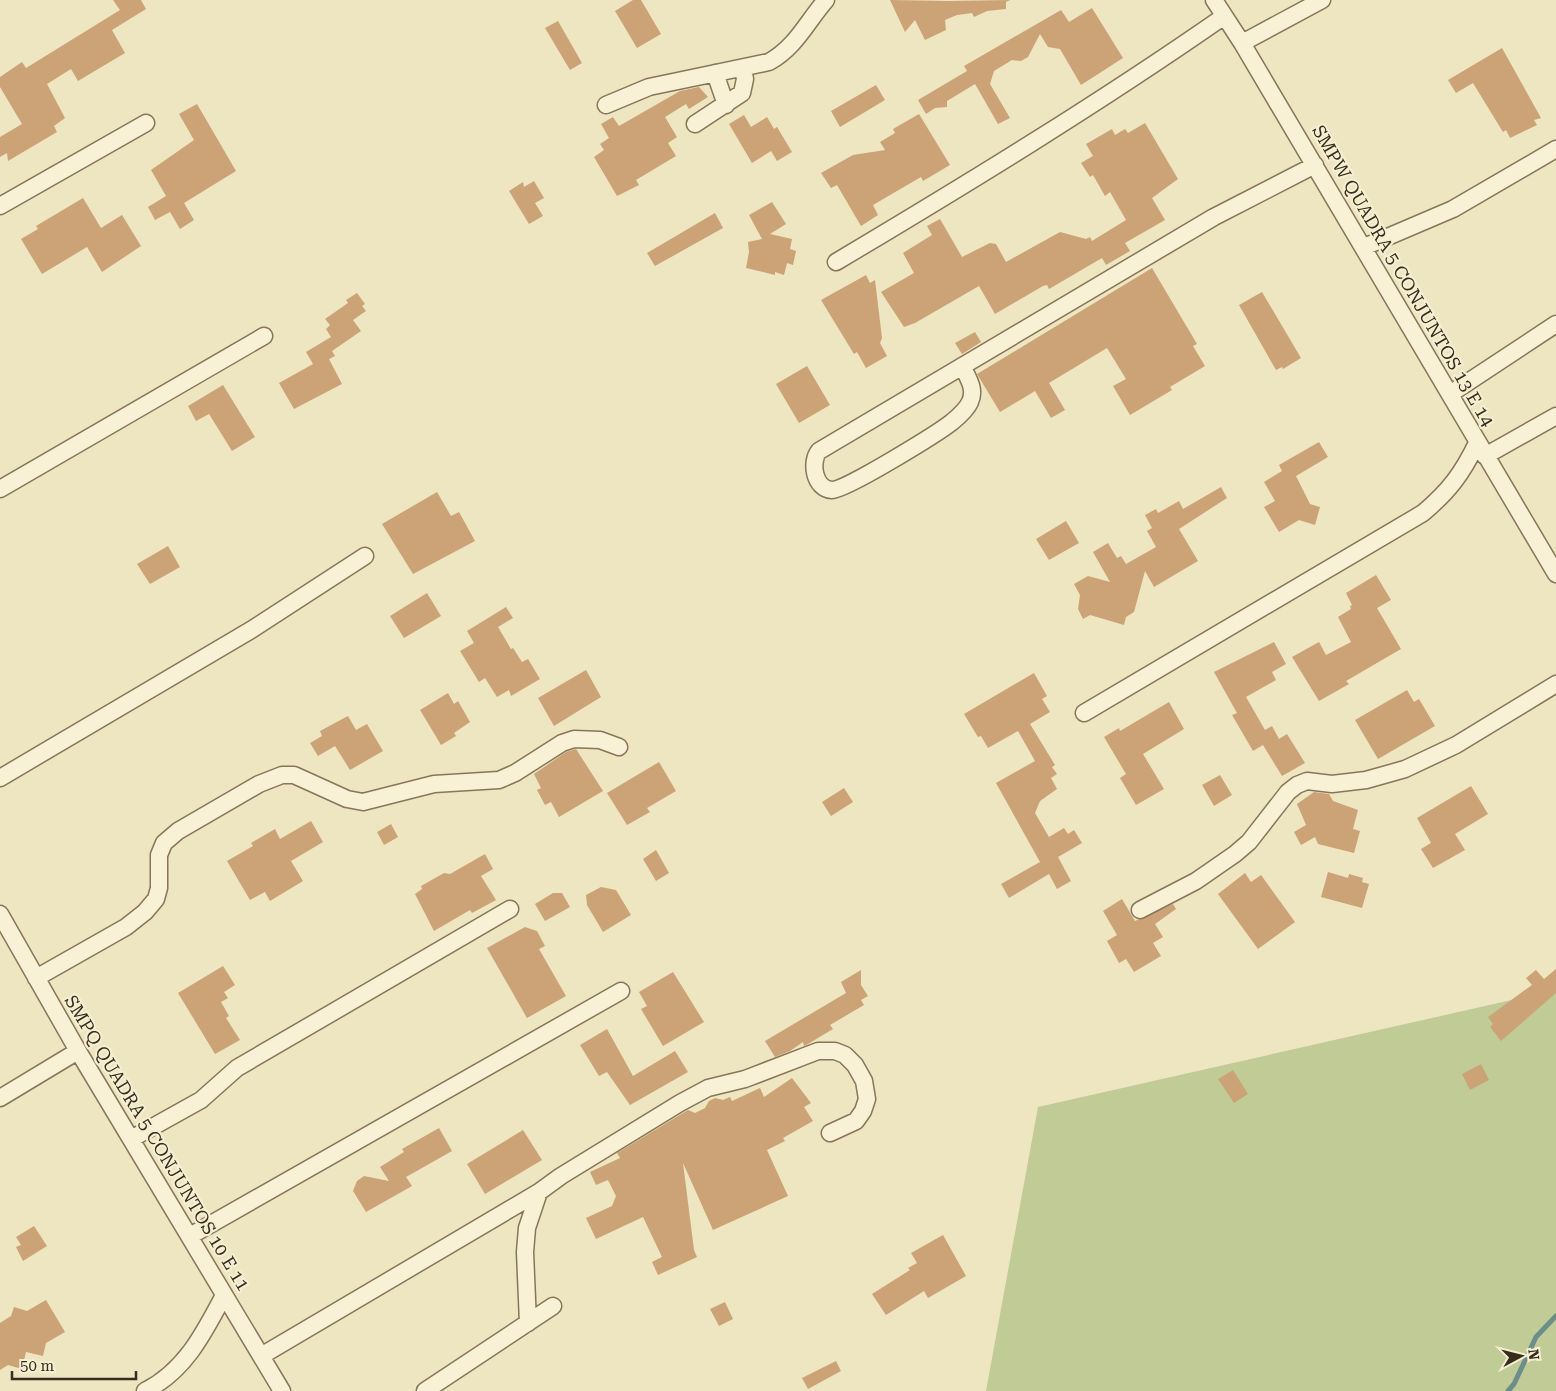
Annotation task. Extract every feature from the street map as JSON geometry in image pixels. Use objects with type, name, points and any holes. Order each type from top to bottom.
[{"type":"street","points":[[606,105],[649,87],[743,69],[769,62],[784,54],[796,42],[826,0]]},
{"type":"street","name":"SMPW QUADRA 5 CONJUNTOS 13 E 14","points":[[1214,0],[1223,17],[1242,43],[1364,247],[1556,574]]},
{"type":"street","points":[[1242,43],[1322,0]]},
{"type":"street","points":[[836,262],[976,178],[1109,94],[1223,17]]},
{"type":"street","points":[[695,124],[742,93],[745,88],[743,69]]},
{"type":"street","points":[[715,73],[726,105]]},
{"type":"street","points":[[0,206],[146,123]]},
{"type":"street","points":[[1364,247],[1453,210],[1556,149]]},
{"type":"street","points":[[962,366],[972,387],[973,394],[969,404],[952,421],[918,444],[837,489],[825,487],[816,478],[813,466],[814,457],[819,451],[962,366],[1214,217],[1315,165]]},
{"type":"street","points":[[1450,394],[1556,324]]},
{"type":"street","points":[[0,489],[264,336]]},
{"type":"street","points":[[1084,713],[1423,513],[1448,491],[1481,449],[1556,416]]},
{"type":"street","points":[[0,778],[251,630],[365,556]]},
{"type":"street","points":[[1140,910],[1196,881],[1235,854],[1249,842],[1288,792],[1297,785],[1308,781],[1332,784],[1366,780],[1405,769],[1456,745],[1556,684]]},
{"type":"street","points":[[36,978],[126,927],[145,912],[156,899],[159,888],[159,856],[164,843],[178,830],[260,784],[282,775],[294,774],[347,798],[363,802],[380,800],[434,784],[499,780],[515,773],[562,743],[574,739],[600,740],[619,747]]},
{"type":"street","points":[[131,1139],[200,1100],[225,1076],[252,1058],[510,908]]},
{"type":"street","name":"SMPQ QUADRA 5 CONJUNTOS 10 E 11","points":[[0,914],[78,1052],[282,1391]]},
{"type":"street","points":[[190,1236],[620,991]]},
{"type":"street","points":[[261,1356],[539,1192],[646,1124],[708,1088],[745,1079],[818,1051],[835,1051],[845,1055],[855,1064],[864,1082],[867,1099],[863,1112],[856,1120],[830,1133]]},
{"type":"street","points":[[0,1098],[78,1052]]},
{"type":"street","points":[[528,1323],[527,1228],[539,1192]]},
{"type":"street","points":[[145,1391],[172,1374],[184,1361],[202,1335],[224,1296]]},
{"type":"street","points":[[425,1391],[553,1306]]},
{"type":"green space","points":[[1556,990],[1556,1391],[986,1391],[1038,1107]]},
{"type":"building","points":[[113,0],[141,0],[146,9],[112,30],[125,53],[78,81],[71,69],[47,84],[65,118],[54,126],[57,132],[8,161],[7,153],[0,157],[0,137],[22,124],[0,87],[0,77],[22,62],[26,68],[120,10]]},
{"type":"building","points":[[633,0],[641,0],[661,34],[637,48],[615,11]]},
{"type":"building","points":[[890,0],[1010,0],[1006,2],[1006,9],[987,11],[974,17],[972,13],[957,15],[945,20],[946,30],[925,40],[915,20],[905,32]]},
{"type":"building","points":[[1092,8],[1123,58],[1081,85],[1060,49],[1048,47],[1040,34],[1028,57],[1021,61],[1012,60],[994,71],[990,84],[1010,118],[998,124],[975,84],[947,101],[947,107],[935,108],[926,114],[918,100],[967,71],[964,66],[1061,10],[1069,22]]},
{"type":"building","points":[[558,21],[582,63],[570,70],[545,28]]},
{"type":"building","points":[[1502,48],[1541,118],[1534,120],[1537,125],[1510,138],[1506,130],[1503,132],[1473,83],[1456,93],[1448,80]]},
{"type":"building","points":[[876,85],[885,100],[840,127],[831,111]]},
{"type":"building","points":[[699,87],[708,97],[689,109],[686,104],[665,117],[677,137],[668,143],[676,156],[636,180],[639,185],[617,196],[594,157],[604,150],[600,144],[609,138],[601,124],[613,117],[619,126],[680,91]]},
{"type":"building","points":[[197,104],[236,171],[184,203],[194,220],[180,229],[170,212],[155,220],[148,207],[166,196],[151,170],[194,140],[179,114]]},
{"type":"building","points":[[919,114],[950,165],[923,181],[921,177],[873,205],[878,215],[861,226],[837,185],[831,188],[821,173],[853,155],[885,150],[880,142],[895,133],[893,129]]},
{"type":"building","points":[[744,115],[751,127],[767,117],[774,129],[777,127],[792,152],[777,161],[771,151],[752,163],[729,124]]},
{"type":"building","points":[[1145,123],[1178,179],[1152,198],[1165,220],[1125,243],[1130,251],[1106,265],[1102,258],[1049,289],[1047,285],[1043,286],[995,314],[979,286],[915,323],[904,327],[881,292],[914,273],[903,253],[932,235],[927,226],[940,219],[962,257],[990,243],[996,244],[1006,262],[1060,232],[1086,239],[1090,237],[1092,241],[1126,220],[1110,192],[1105,196],[1093,175],[1090,177],[1081,163],[1093,156],[1086,144],[1112,129],[1115,135],[1125,129],[1128,133]]},
{"type":"building","points":[[534,181],[544,198],[535,203],[543,216],[529,224],[509,191],[523,182],[524,187]]},
{"type":"building","points":[[83,198],[101,228],[122,215],[141,246],[102,272],[87,247],[42,274],[21,239],[38,229],[36,226]]},
{"type":"building","points":[[772,202],[786,224],[770,234],[792,239],[790,249],[796,251],[793,265],[787,263],[784,275],[775,272],[775,275],[746,268],[749,252],[748,242],[762,239],[749,215]]},
{"type":"building","points":[[715,213],[723,228],[655,266],[647,253]]},
{"type":"building","points":[[1152,268],[1197,344],[1193,346],[1205,366],[1170,387],[1172,390],[1130,415],[1113,386],[1126,379],[1107,348],[1049,383],[1065,410],[1051,418],[1035,391],[1000,412],[977,374]]},
{"type":"building","points":[[866,275],[870,283],[875,280],[882,338],[880,343],[887,356],[866,368],[857,352],[854,354],[821,300]]},
{"type":"building","points":[[1262,292],[1301,358],[1283,369],[1282,367],[1276,370],[1239,305]]},
{"type":"building","points":[[357,293],[365,304],[362,306],[366,311],[353,320],[361,331],[332,351],[335,356],[329,359],[342,384],[294,409],[279,383],[313,364],[306,352],[331,337],[326,329],[330,325],[325,319],[348,303],[346,300]]},
{"type":"building","points":[[975,332],[981,342],[962,354],[955,343]]},
{"type":"building","points":[[807,366],[830,405],[799,423],[776,384]]},
{"type":"building","points":[[223,385],[255,437],[232,451],[209,414],[196,421],[188,406]]},
{"type":"building","points":[[1319,442],[1328,457],[1296,476],[1310,504],[1320,507],[1315,525],[1299,520],[1279,532],[1264,507],[1275,501],[1264,482],[1282,471],[1279,465]]},
{"type":"building","points":[[1221,487],[1227,498],[1179,529],[1198,561],[1154,587],[1145,571],[1134,612],[1126,617],[1124,625],[1090,615],[1083,619],[1078,609],[1080,595],[1074,584],[1088,576],[1110,582],[1093,552],[1108,543],[1117,558],[1121,556],[1126,564],[1156,547],[1147,531],[1152,528],[1145,515],[1156,509],[1158,513],[1179,501],[1183,509]]},
{"type":"building","points":[[437,492],[451,516],[459,512],[475,541],[413,574],[382,524]]},
{"type":"building","points":[[1066,521],[1079,543],[1049,560],[1036,539]]},
{"type":"building","points":[[168,546],[180,567],[150,584],[137,564]]},
{"type":"building","points":[[1376,575],[1391,600],[1377,608],[1401,649],[1346,681],[1349,684],[1319,701],[1292,657],[1319,642],[1326,655],[1351,642],[1338,617],[1351,609],[1350,606],[1352,605],[1346,593]]},
{"type":"building","points":[[427,593],[441,616],[404,638],[390,616]]},
{"type":"building","points":[[506,607],[513,618],[498,627],[511,649],[513,648],[522,662],[528,659],[540,679],[511,696],[509,690],[497,697],[485,678],[479,682],[460,651],[474,643],[467,631]]},
{"type":"building","points":[[1274,642],[1286,664],[1272,672],[1276,680],[1246,697],[1265,730],[1272,726],[1279,739],[1287,734],[1305,763],[1282,776],[1263,745],[1253,751],[1232,715],[1237,713],[1214,672]]},
{"type":"building","points":[[586,670],[601,697],[554,726],[538,698]]},
{"type":"building","points":[[1034,673],[1047,696],[1042,699],[1050,712],[1030,724],[1055,765],[1052,767],[1057,774],[1051,778],[1057,789],[1040,801],[1035,813],[1049,837],[1064,828],[1068,834],[1074,830],[1082,843],[1058,857],[1071,881],[1057,889],[1049,874],[1009,898],[1001,884],[1040,862],[996,783],[1035,761],[1018,731],[988,748],[981,736],[978,737],[964,714]]},
{"type":"building","points":[[1407,690],[1414,702],[1419,699],[1435,726],[1378,759],[1355,720]]},
{"type":"building","points":[[448,693],[454,704],[458,701],[470,722],[454,733],[456,736],[441,745],[420,710]]},
{"type":"building","points":[[1169,702],[1184,729],[1143,754],[1164,789],[1136,805],[1120,778],[1126,774],[1104,737],[1119,728],[1120,731]]},
{"type":"building","points":[[348,716],[356,730],[367,724],[383,751],[350,770],[335,746],[318,756],[310,743],[322,736],[320,731]]},
{"type":"building","points":[[576,749],[603,791],[559,817],[551,802],[545,805],[537,790],[541,788],[534,774],[566,752]]},
{"type":"building","points":[[659,762],[676,791],[647,808],[650,812],[627,825],[607,793]]},
{"type":"building","points":[[1220,775],[1232,795],[1214,806],[1202,785]]},
{"type":"building","points":[[1471,786],[1488,814],[1455,834],[1465,850],[1433,868],[1421,849],[1431,843],[1417,818]]},
{"type":"building","points":[[844,788],[853,802],[831,816],[822,802]]},
{"type":"building","points":[[1314,792],[1329,794],[1333,801],[1358,810],[1353,829],[1360,831],[1354,853],[1318,844],[1315,837],[1301,845],[1294,832],[1306,825],[1297,804]]},
{"type":"building","points":[[311,821],[323,842],[291,861],[303,881],[270,901],[265,892],[250,900],[227,861],[253,846],[251,843],[275,829],[280,839]]},
{"type":"building","points":[[391,824],[398,837],[384,845],[377,832]]},
{"type":"building","points":[[656,850],[669,873],[656,881],[643,859]]},
{"type":"building","points":[[485,854],[493,869],[481,876],[496,900],[472,913],[470,910],[434,931],[415,894],[422,889],[421,886],[444,873],[450,874]]},
{"type":"building","points":[[1328,872],[1348,878],[1349,874],[1363,878],[1362,882],[1369,884],[1362,908],[1321,897]]},
{"type":"building","points":[[1245,873],[1251,882],[1261,875],[1295,922],[1258,949],[1218,894]]},
{"type":"building","points":[[601,887],[616,890],[631,915],[603,932],[587,905],[586,895]]},
{"type":"building","points":[[553,893],[562,893],[570,907],[545,921],[535,904]]},
{"type":"building","points":[[1122,899],[1135,921],[1173,904],[1176,909],[1155,924],[1163,937],[1153,943],[1161,956],[1134,972],[1126,959],[1119,963],[1107,941],[1117,935],[1103,911]]},
{"type":"building","points":[[525,927],[537,931],[545,946],[539,949],[566,996],[527,1018],[487,948]]},
{"type":"building","points":[[223,966],[235,985],[224,992],[228,998],[221,1002],[229,1016],[226,1018],[240,1040],[215,1054],[178,993]]},
{"type":"building","points":[[1556,969],[1556,993],[1501,1041],[1490,1027],[1493,1024],[1488,1017],[1532,985],[1526,978],[1536,970],[1544,979]]},
{"type":"building","points":[[861,970],[861,985],[868,996],[861,1000],[864,1005],[830,1025],[833,1029],[808,1044],[804,1046],[803,1042],[790,1051],[775,1057],[765,1041],[846,993],[841,982]]},
{"type":"building","points":[[673,972],[704,1022],[663,1046],[641,1009],[647,1006],[639,992]]},
{"type":"building","points":[[607,1029],[633,1076],[675,1051],[688,1072],[630,1105],[607,1072],[599,1076],[580,1045]]},
{"type":"building","points":[[1481,1064],[1489,1080],[1470,1090],[1462,1074]]},
{"type":"building","points":[[1233,1070],[1248,1094],[1234,1103],[1218,1079]]},
{"type":"building","points":[[792,1078],[811,1103],[804,1107],[813,1121],[783,1138],[785,1141],[767,1150],[788,1196],[713,1230],[683,1163],[694,1250],[697,1257],[658,1275],[652,1262],[662,1257],[643,1217],[596,1239],[586,1218],[612,1206],[616,1196],[608,1180],[596,1185],[590,1172],[620,1158],[617,1153],[688,1110],[695,1113],[705,1108],[709,1101],[715,1098],[723,1100],[730,1097],[732,1101],[760,1088],[764,1097]]},
{"type":"building","points":[[439,1128],[452,1151],[406,1177],[412,1186],[366,1212],[353,1191],[357,1181],[364,1176],[389,1181],[380,1167],[404,1152],[402,1149]]},
{"type":"building","points":[[523,1130],[542,1160],[485,1194],[467,1164]]},
{"type":"building","points":[[34,1226],[47,1246],[23,1261],[16,1247],[21,1245],[16,1237]]},
{"type":"building","points":[[943,1235],[966,1276],[928,1298],[924,1291],[886,1315],[872,1294],[910,1270],[908,1268],[917,1263],[911,1253]]},
{"type":"building","points":[[46,1300],[65,1332],[46,1343],[43,1356],[26,1352],[22,1369],[8,1365],[0,1370],[0,1323],[11,1316],[14,1307],[27,1311]]},
{"type":"building","points":[[725,1302],[733,1319],[719,1326],[710,1309]]},
{"type":"building","points":[[836,1361],[841,1371],[808,1389],[802,1378]]},
{"type":"waterway","points":[[1508,1391],[1514,1384],[1536,1337],[1556,1316]]}]
